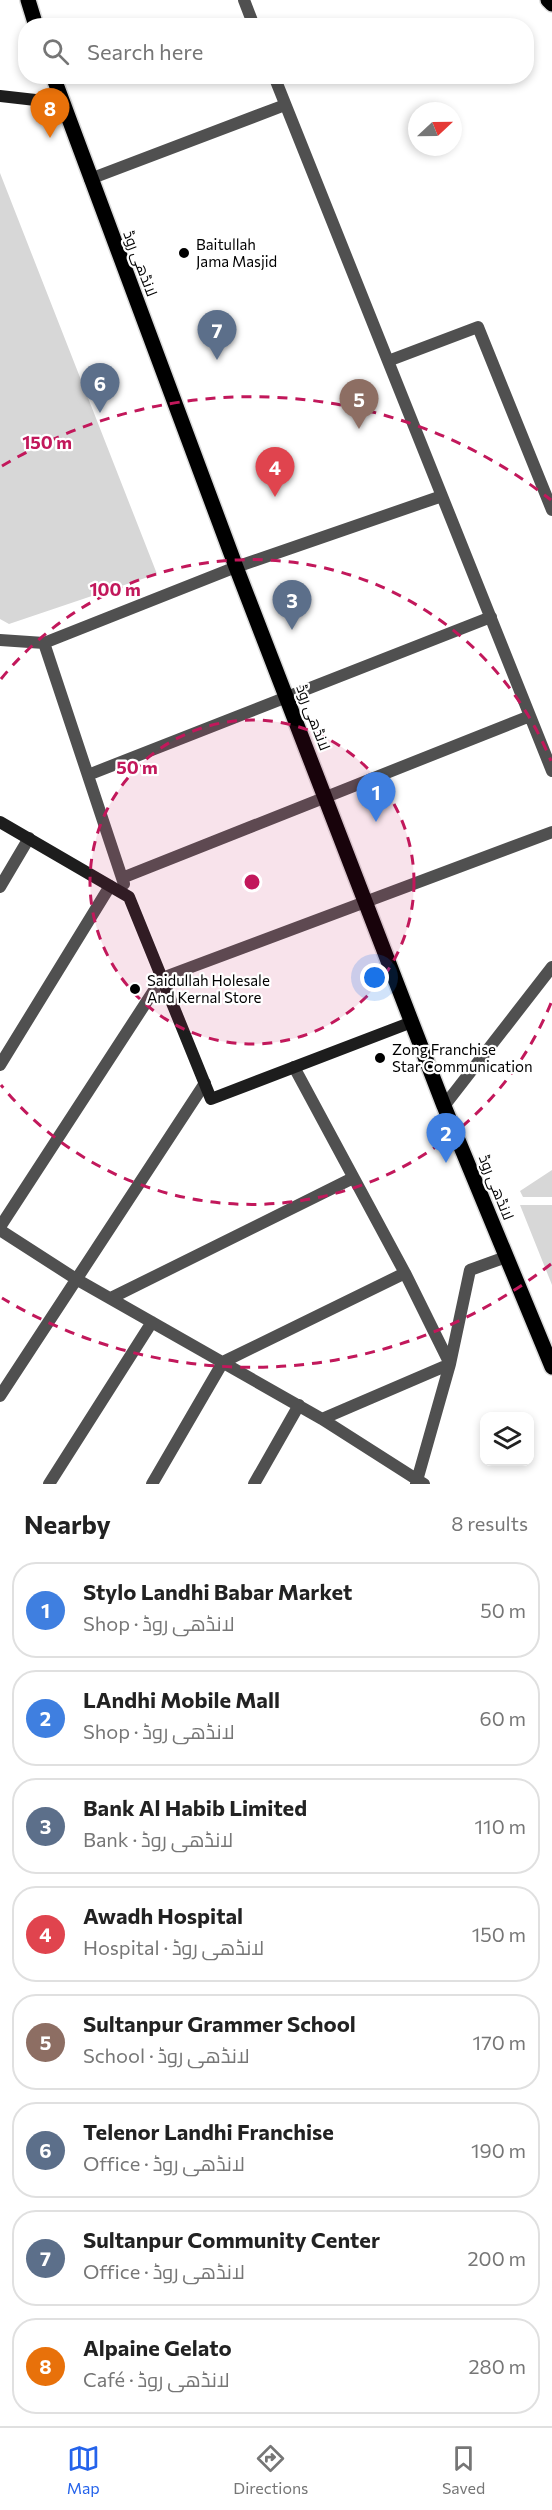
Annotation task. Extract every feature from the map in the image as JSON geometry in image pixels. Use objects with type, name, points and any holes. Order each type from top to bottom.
[{"type":"main road","points":[[28,0],[34,18]]},
{"type":"main road","points":[[548,0],[552,4]]},
{"type":"main road","name":"لانڈھی روڈ","points":[[56,84],[236,567],[444,1106],[552,1367]]},
{"type":"street","points":[[243,0],[251,18]]},
{"type":"street","points":[[277,84],[552,771]]},
{"type":"street","points":[[0,96],[62,103]]},
{"type":"street","points":[[90,179],[285,105]]},
{"type":"street","points":[[388,361],[478,327],[552,510]]},
{"type":"street","points":[[0,640],[44,643],[236,567],[442,496]]},
{"type":"street","points":[[88,775],[490,617]]},
{"type":"street","points":[[44,643],[122,878],[211,1099],[412,1022]]},
{"type":"street","points":[[122,878],[530,716]]},
{"type":"street","points":[[0,822],[129,897]]},
{"type":"street","points":[[506,1257],[470,1270],[450,1364],[420,1483],[299,1405],[76,1279],[0,1228],[162,978],[552,832]]},
{"type":"street","points":[[0,887],[29,838]]},
{"type":"street","points":[[0,1065],[110,886]]},
{"type":"street","points":[[444,1106],[552,967]]},
{"type":"street","points":[[294,1067],[405,1273],[450,1364]]},
{"type":"street","points":[[0,1396],[205,1083]]},
{"type":"street","points":[[111,1299],[353,1178]]},
{"type":"street","points":[[152,1484],[223,1362],[405,1273]]},
{"type":"street","points":[[49,1484],[152,1322]]},
{"type":"street","points":[[322,1419],[450,1364]]},
{"type":"street","points":[[254,1484],[299,1405]]},
{"type":"shaded area","points":[[0,173],[157,574],[9,624],[0,619]]},
{"type":"shaded area","points":[[552,1170],[552,1197],[523,1197],[520,1191]]},
{"type":"shaded area","points":[[520,1205],[552,1205],[552,1285]]},
{"type":"place","name":"Alpaine Gelato","points":[[50,138]]},
{"type":"place","name":"Baitullah Jama Masjid","points":[[184,253]]},
{"type":"place","name":"Sultanpur Community Center","points":[[217,360]]},
{"type":"place","name":"Telenor Landhi Franchise","points":[[100,413]]},
{"type":"place","name":"Sultanpur Grammer School","points":[[359,429]]},
{"type":"place","name":"Awadh Hospital","points":[[275,497]]},
{"type":"place","name":"Bank Al Habib Limited","points":[[292,630]]},
{"type":"place","name":"Stylo Landhi Babar Market","points":[[376,822]]},
{"type":"place","name":"Saidullah Holesale And Kernal Store","points":[[135,989]]},
{"type":"place","name":"Zong Franchise Star Communication","points":[[380,1058]]},
{"type":"place","name":"LAndhi Mobile Mall","points":[[446,1163]]}]
